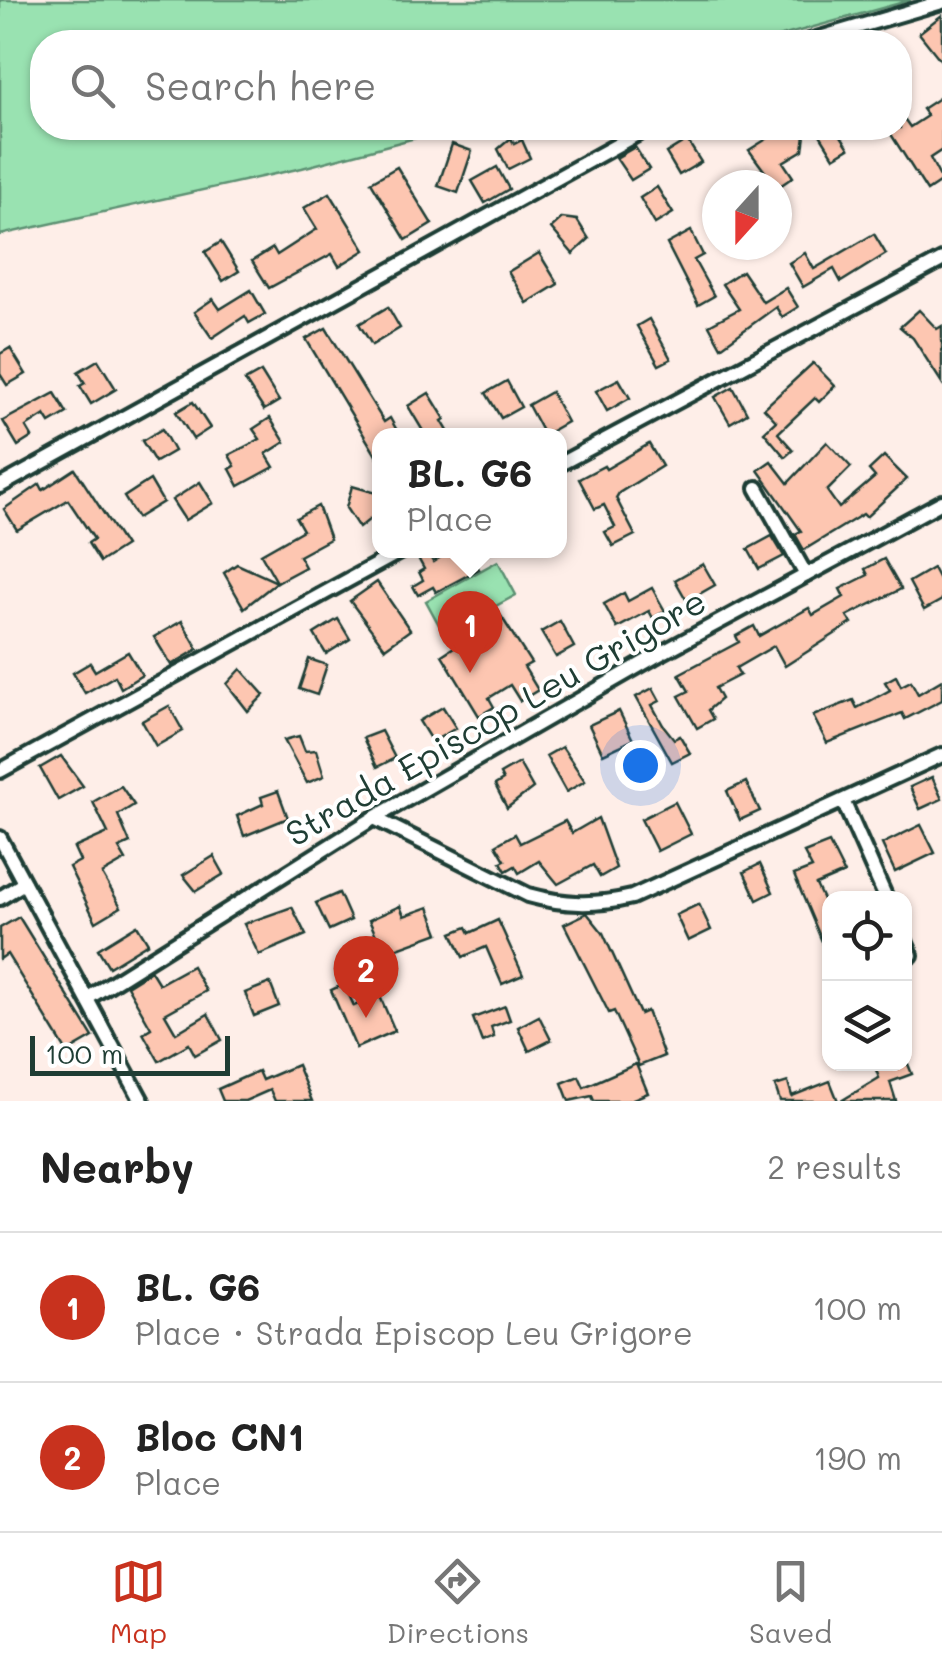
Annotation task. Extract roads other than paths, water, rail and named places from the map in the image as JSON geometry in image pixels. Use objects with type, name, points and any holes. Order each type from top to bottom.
[{"type":"street","points":[[847,30],[942,2]]},
{"type":"street","points":[[0,486],[626,140]]},
{"type":"street","points":[[567,460],[942,260]]},
{"type":"street","points":[[758,488],[806,574]]},
{"type":"street","name":"Strada Episcop Leu Grigore","points":[[88,998],[374,818],[806,574],[942,502]]},
{"type":"street","points":[[0,771],[387,558]]},
{"type":"street","points":[[374,818],[528,895],[587,905],[632,897],[942,755]]},
{"type":"street","points":[[844,803],[883,891]]},
{"type":"street","points":[[0,838],[142,1101]]},
{"type":"street","points":[[0,898],[24,883]]},
{"type":"place","name":"BL. G6","points":[[470,673]]},
{"type":"place","name":"Bloc CN1","points":[[366,1018]]}]
